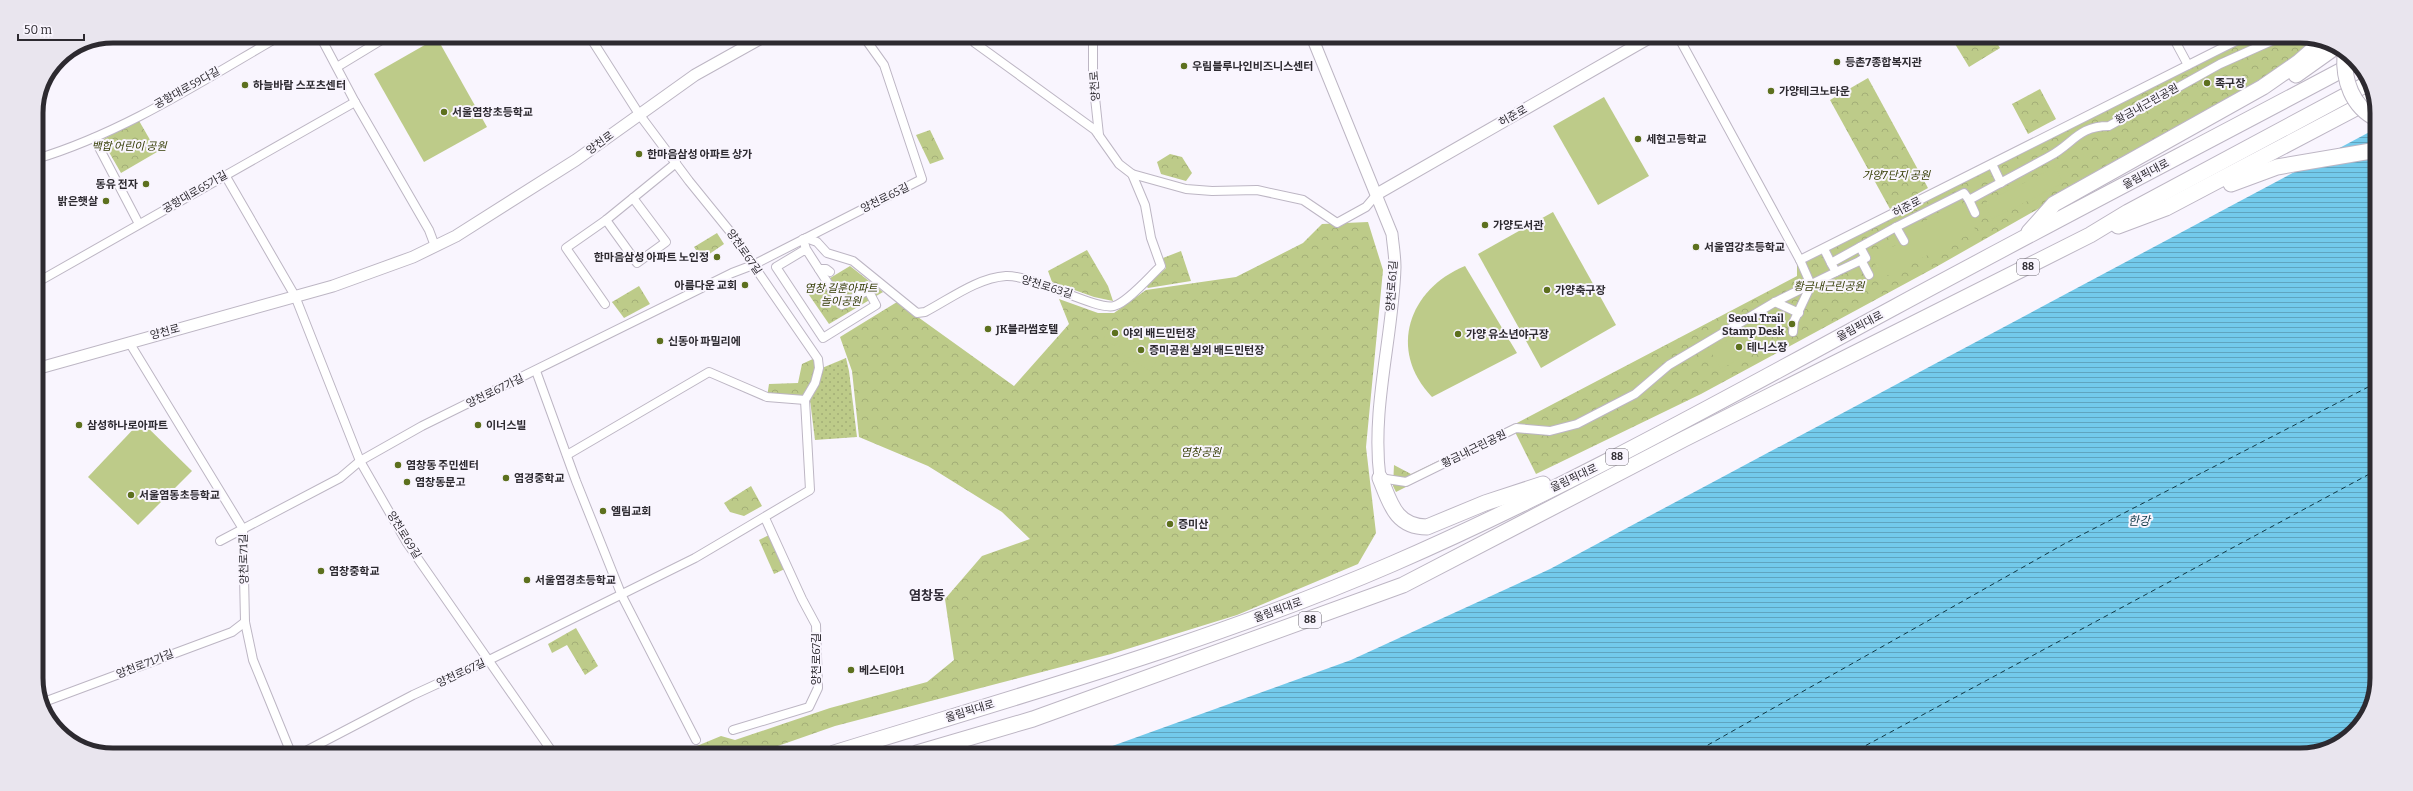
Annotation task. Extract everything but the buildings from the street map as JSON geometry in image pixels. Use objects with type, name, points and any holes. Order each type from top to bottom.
[{"type":"highway","points":[[2021,240],[2054,204],[2263,87],[2299,62],[2318,45]]},
{"type":"highway","points":[[2222,110],[2254,99],[2313,64],[2331,50]]},
{"type":"highway","points":[[2345,59],[2346,78],[2353,97],[2362,108],[2370,114]]},
{"type":"highway","name":"올림픽대로","points":[[850,748],[1121,664],[1279,610],[1394,564],[1611,461],[2021,240],[2351,65]]},
{"type":"highway","name":"올림픽대로","points":[[934,748],[1033,719],[1403,584],[1670,446],[2090,235],[2128,212],[2364,85]]},
{"type":"highway","points":[[2166,208],[2369,101]]},
{"type":"highway","points":[[2090,235],[2250,176],[2285,166],[2370,151]]},
{"type":"highway","points":[[1380,478],[1386,497],[1399,517],[1408,523],[1427,527],[1485,503],[1611,461]]},
{"type":"main road","name":"양천로","points":[[43,367],[333,286],[413,257],[456,236],[576,160],[695,75],[752,43]]},
{"type":"main road","name":"양천로61길","points":[[1314,43],[1377,194],[1392,234],[1395,267],[1382,387],[1377,458],[1380,478]]},
{"type":"main road","name":"허준로","points":[[1377,194],[1640,43]]},
{"type":"street","name":"공항대로59다길","points":[[43,157],[74,148],[157,106],[265,43]]},
{"type":"street","points":[[324,43],[355,102],[429,230],[435,246]]},
{"type":"street","points":[[337,67],[376,43]]},
{"type":"street","name":"양천로67길","points":[[312,748],[413,695],[622,596],[648,580],[695,558],[810,490],[805,400],[815,383],[819,368],[818,359],[753,265],[639,114],[594,43]]},
{"type":"street","name":"양천로65길","points":[[753,265],[922,179],[884,65],[868,43]]},
{"type":"street","name":"양천로63길","points":[[975,43],[1095,130],[1119,164],[1132,174],[1186,189],[1257,190],[1303,200],[1337,222],[1366,207],[1377,194]]},
{"type":"street","name":"양천로","points":[[1093,43],[1093,79],[1099,135]]},
{"type":"street","points":[[1682,43],[1800,260],[1811,285],[1794,321],[1793,332]]},
{"type":"street","points":[[2177,43],[2188,65]]},
{"type":"street","name":"허준로","points":[[1800,260],[2232,43]]},
{"type":"street","name":"황금내근린공원","points":[[1968,200],[2053,155],[2068,141],[2094,126],[2108,126],[2220,64],[2267,43]]},
{"type":"street","name":"공항대로65가길","points":[[43,279],[355,102]]},
{"type":"street","points":[[94,138],[139,224]]},
{"type":"street","points":[[605,304],[566,248],[606,220],[676,163]]},
{"type":"street","points":[[1992,164],[2001,183]]},
{"type":"street","name":"양천로63길","points":[[804,239],[817,242],[827,253],[853,261],[917,313],[925,312],[984,280],[1006,276],[1031,280],[1100,305],[1114,306],[1122,302],[1161,266],[1151,238],[1144,205],[1132,174]]},
{"type":"street","points":[[225,175],[295,296]]},
{"type":"street","points":[[1831,263],[1896,227],[1964,193],[1975,213]]},
{"type":"street","points":[[606,220],[637,263],[666,242],[633,198]]},
{"type":"street","points":[[1896,227],[1904,238]]},
{"type":"street","points":[[804,239],[806,249],[842,305],[868,290],[876,305],[823,338],[776,267],[806,249]]},
{"type":"street","points":[[1860,247],[1866,258],[1861,260],[1869,275]]},
{"type":"street","points":[[1824,249],[1836,272]]},
{"type":"street","name":"황금내근린공원","points":[[1380,478],[1406,482],[1516,428],[1550,431],[1577,424],[1635,394],[1669,366],[1776,302],[1861,260]]},
{"type":"street","name":"양천로67가길","points":[[220,541],[340,478],[360,461],[422,426],[732,273],[753,265]]},
{"type":"street","points":[[819,269],[830,272]]},
{"type":"street","name":"양천로69길","points":[[295,296],[360,461],[407,543],[550,748]]},
{"type":"street","points":[[1776,302],[1799,313]]},
{"type":"street","name":"양천로71길","points":[[129,342],[244,528],[245,622],[253,660],[289,748]]},
{"type":"street","points":[[536,371],[622,596],[696,740]]},
{"type":"street","points":[[567,455],[710,372],[767,398],[805,400]]},
{"type":"street","name":"양천로67길","points":[[733,730],[809,707],[818,688],[816,625],[802,599],[765,518]]},
{"type":"street","name":"양천로71가길","points":[[47,701],[232,632],[245,622]]},
{"type":"green space","points":[[428,43],[440,43],[487,127],[424,162],[374,74]]},
{"type":"green space","points":[[1954,43],[1997,43],[2000,48],[1969,67]]},
{"type":"green space","name":"황금내근린공원","points":[[2239,43],[2309,44],[2270,77],[1936,267],[1701,394],[1536,474],[1515,432],[1396,492],[1393,486],[1394,465],[1411,474],[1515,424],[1797,276],[1797,265]]},
{"type":"green space","name":"족구장","points":[[2212,74],[2217,84],[2201,92],[2196,83]]},
{"type":"green space","name":"가양7단지 공원","points":[[1868,78],[1928,188],[1890,209],[1830,100]]},
{"type":"green space","points":[[2040,89],[2056,119],[2028,134],[2012,104]]},
{"type":"green space","points":[[1604,97],[1649,176],[1598,205],[1553,126]]},
{"type":"green space","name":"백합 어린이 공원","points":[[138,119],[157,152],[121,173],[102,140]]},
{"type":"green space","points":[[930,130],[944,159],[930,164],[916,135]]},
{"type":"green space","points":[[1170,154],[1182,157],[1192,173],[1186,181],[1161,174],[1157,162]]},
{"type":"green space","points":[[2055,167],[2063,183],[1992,219],[1984,203]]},
{"type":"green space","points":[[1962,202],[1976,231],[1882,278],[1872,257],[1908,239],[1904,231]]},
{"type":"green space","name":"가양축구장","points":[[1553,212],[1616,325],[1541,368],[1478,254]]},
{"type":"green space","name":"염창공원","points":[[1368,222],[1383,270],[1366,447],[1376,533],[1358,564],[1237,615],[1111,654],[835,726],[772,748],[692,748],[721,736],[735,740],[830,708],[927,682],[954,660],[945,599],[982,556],[1030,539],[1002,512],[928,466],[859,437],[852,371],[840,337],[897,302],[1014,386],[1069,324],[1059,299],[1098,313],[1114,313],[1146,290],[1236,277],[1303,243],[1322,224]]},
{"type":"green space","points":[[717,233],[724,244],[702,259],[694,247]]},
{"type":"green space","points":[[1087,250],[1108,286],[1113,301],[1094,297],[1052,282],[1048,271]]},
{"type":"green space","points":[[1181,251],[1191,281],[1148,288],[1146,286],[1166,268],[1163,258]]},
{"type":"green space","name":"염창 길훈아파트 놀이공원","points":[[850,266],[883,292],[829,324],[807,292]]},
{"type":"green space","name":"가양 유소년야구장","points":[[1465,266],[1517,353],[1432,397],[1418,379],[1410,360],[1408,341],[1411,322],[1418,305],[1430,290],[1446,276]]},
{"type":"green space","points":[[639,286],[650,304],[624,318],[612,302]]},
{"type":"green space","name":"야외 배드민턴장","points":[[1117,320],[1127,328],[1114,346],[1103,339]]},
{"type":"green space","name":"테니스장","points":[[1757,324],[1767,343],[1721,369],[1710,350]]},
{"type":"green space","name":"증미공원 실외 배드민턴장","points":[[1131,330],[1138,335],[1140,332],[1164,351],[1149,371],[1117,350]]},
{"type":"green space","points":[[815,358],[813,378],[803,395],[767,397],[769,384],[798,383],[802,364]]},
{"type":"green space","points":[[846,358],[857,437],[815,440],[810,400],[822,368]]},
{"type":"green space","points":[[141,421],[192,471],[138,525],[88,477]]},
{"type":"green space","points":[[751,486],[762,506],[744,516],[730,512],[724,503]]},
{"type":"green space","points":[[771,534],[787,568],[774,574],[759,540]]},
{"type":"green space","points":[[576,628],[598,666],[585,675],[567,645],[552,653],[548,644]]},
{"type":"water","name":"한강","points":[[2370,132],[2370,678],[2368,696],[2363,709],[2353,724],[2331,741],[2313,747],[2300,748],[1107,748],[1351,660],[1550,569]]},
{"type":"ferry route","points":[[1703,748],[2064,544],[2370,386]]},
{"type":"ferry route","points":[[1861,748],[2370,474]]},
{"type":"place","name":"등촌7종합복지관","points":[[1837,62]]},
{"type":"place","name":"우림블루나인비즈니스센터","points":[[1184,66]]},
{"type":"place","name":"족구장","points":[[2207,83]]},
{"type":"place","name":"하늘바람 스포츠센터","points":[[245,85]]},
{"type":"place","name":"가양테크노타운","points":[[1771,91]]},
{"type":"place","name":"서울염창초등학교","points":[[444,112]]},
{"type":"place","name":"세현고등학교","points":[[1638,139]]},
{"type":"place","name":"한마음삼성 아파트 상가","points":[[639,154]]},
{"type":"place","name":"동유 전자","points":[[146,184]]},
{"type":"place","name":"밝은햇살","points":[[106,201]]},
{"type":"place","name":"가양도서관","points":[[1485,225]]},
{"type":"place","name":"서울염강초등학교","points":[[1696,247]]},
{"type":"place","name":"한마음삼성 아파트 노인정","points":[[717,257]]},
{"type":"place","name":"아름다운 교회","points":[[745,285]]},
{"type":"place","name":"가양축구장","points":[[1547,290]]},
{"type":"place","name":"Seoul Trail Stamp Desk","points":[[1792,324]]},
{"type":"place","name":"JK블라썸호텔","points":[[988,329]]},
{"type":"place","name":"야외 배드민턴장","points":[[1115,333]]},
{"type":"place","name":"가양 유소년야구장","points":[[1458,334]]},
{"type":"place","name":"신동아 파밀리에","points":[[660,341]]},
{"type":"place","name":"테니스장","points":[[1739,347]]},
{"type":"place","name":"증미공원 실외 배드민턴장","points":[[1141,350]]},
{"type":"place","name":"삼성하나로아파트","points":[[79,425]]},
{"type":"place","name":"이너스빌","points":[[478,425]]},
{"type":"place","name":"염창동 주민센터","points":[[398,465]]},
{"type":"place","name":"염경중학교","points":[[506,478]]},
{"type":"place","name":"염창동문고","points":[[407,482]]},
{"type":"place","name":"서울염동초등학교","points":[[131,495]]},
{"type":"place","name":"엘림교회","points":[[603,511]]},
{"type":"place","name":"증미산","points":[[1170,524]]},
{"type":"place","name":"염창중학교","points":[[321,571]]},
{"type":"place","name":"서울염경초등학교","points":[[527,580]]},
{"type":"place","name":"베스티아1","points":[[851,670]]},
{"type":"district","name":"염창동","points":[[927,595]]}]
